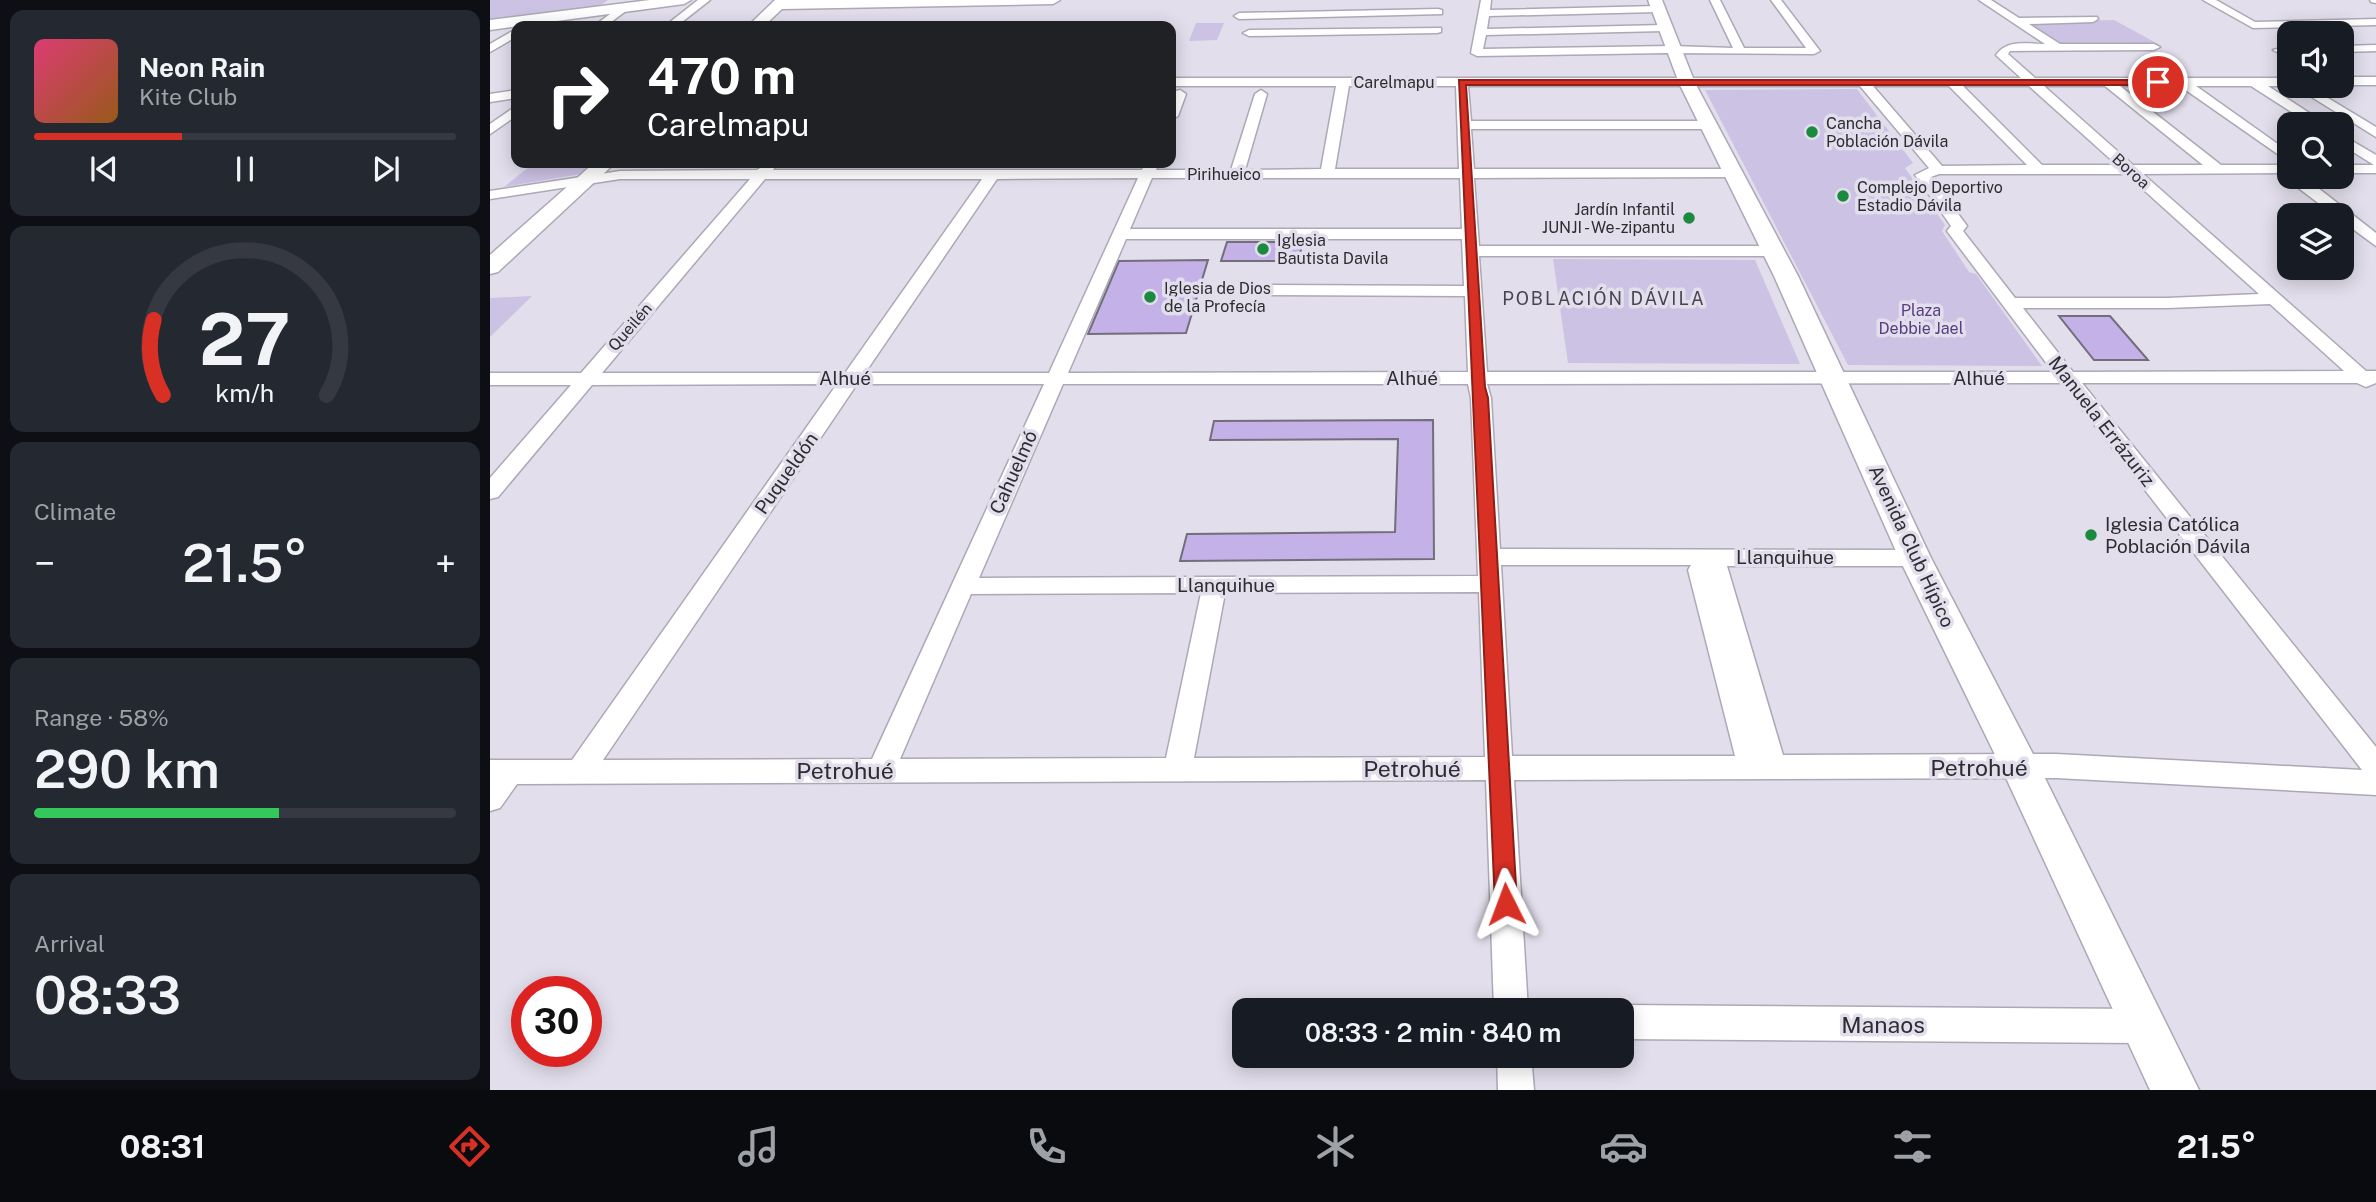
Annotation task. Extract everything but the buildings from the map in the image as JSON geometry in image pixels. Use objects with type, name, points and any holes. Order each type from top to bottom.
[{"type":"street","points":[[543,21],[684,0]]},
{"type":"street","points":[[677,21],[705,0]]},
{"type":"street","points":[[761,21],[782,2],[1053,0]]},
{"type":"street","points":[[1290,33],[1295,0]]},
{"type":"street","points":[[1486,0],[1477,53],[1814,51],[1776,0]]},
{"type":"street","points":[[1715,0],[1740,51]]},
{"type":"street","points":[[1984,0],[2058,47]]},
{"type":"street","points":[[2206,0],[2277,34]]},
{"type":"street","points":[[1484,13],[1656,4]]},
{"type":"street","name":"Avenida Club Hípico","points":[[1656,4],[1687,83],[1774,251],[1835,377],[1915,558],[2020,767],[2175,1090]]},
{"type":"street","points":[[1406,6],[1408,30]]},
{"type":"street","points":[[1239,16],[1292,15],[1406,6],[1438,12]]},
{"type":"street","points":[[606,21],[626,7]]},
{"type":"street","points":[[2017,21],[2093,19]]},
{"type":"street","points":[[2256,24],[2376,22]]},
{"type":"street","points":[[490,25],[511,24]]},
{"type":"street","points":[[1481,32],[1664,28]]},
{"type":"street","points":[[1250,33],[1437,30]]},
{"type":"street","points":[[490,49],[511,35]]},
{"type":"street","name":"Boroa","points":[[2154,47],[2014,47],[2002,51],[2002,55],[2274,299],[2371,381]]},
{"type":"street","points":[[2354,49],[2376,48]]},
{"type":"street","points":[[2354,81],[2374,82]]},
{"type":"street","name":"Carelmapu","points":[[1176,82],[2277,82]]},
{"type":"street","points":[[1327,174],[1343,82]]},
{"type":"street","points":[[1462,82],[1481,398],[1510,998]]},
{"type":"street","points":[[2108,82],[2217,169]]},
{"type":"street","points":[[2183,82],[2277,160]]},
{"type":"street","points":[[2254,82],[2300,112]]},
{"type":"street","points":[[1864,83],[1938,170],[2277,169]]},
{"type":"street","points":[[1953,83],[2038,169]]},
{"type":"street","points":[[493,97],[511,88]]},
{"type":"street","points":[[1176,104],[1180,94]]},
{"type":"street","points":[[1237,174],[1261,94]]},
{"type":"street","points":[[493,97],[511,95]]},
{"type":"street","points":[[2319,98],[2376,133]]},
{"type":"street","points":[[490,130],[511,114]]},
{"type":"street","points":[[1464,125],[1709,125]]},
{"type":"street","points":[[2354,147],[2376,161]]},
{"type":"street","points":[[490,267],[599,168]]},
{"type":"street","points":[[866,174],[871,168]]},
{"type":"street","name":"Pirihueico","points":[[490,195],[588,178],[766,169],[866,174],[964,169],[993,174],[1054,169],[1150,168],[1237,174],[1734,173]]},
{"type":"street","name":"Cahuelmó","points":[[881,770],[1150,168]]},
{"type":"street","name":"Queilén","points":[[490,492],[766,169]]},
{"type":"street","points":[[2354,169],[2376,169]]},
{"type":"street","name":"Manuela Errázuriz","points":[[1938,170],[1925,172],[1922,178],[1958,226],[1955,230],[2067,377],[2376,767]]},
{"type":"street","name":"Puqueldón","points":[[579,772],[993,174]]},
{"type":"street","points":[[2314,189],[2329,200],[2336,211],[2376,241]]},
{"type":"street","points":[[1121,234],[1774,251]]},
{"type":"street","points":[[1269,290],[1473,291]]},
{"type":"street","points":[[2011,303],[2168,303],[2274,299]]},
{"type":"street","name":"Alhué","points":[[490,379],[2067,377],[2371,381]]},
{"type":"street","name":"Llanquihue","points":[[1487,557],[1915,558]]},
{"type":"street","points":[[1705,557],[1762,767]]},
{"type":"street","name":"Llanquihue","points":[[963,586],[1489,584]]},
{"type":"street","points":[[1178,769],[1215,585]]},
{"type":"street","name":"Petrohué","points":[[500,772],[2020,767],[2162,771],[2376,783]]},
{"type":"street","points":[[490,799],[500,772]]},
{"type":"street","name":"Manaos","points":[[1634,1022],[2144,1026]]},
{"type":"street","points":[[1515,1068],[1516,1090]]},
{"type":"green space","points":[[490,0],[608,0],[598,7],[490,21]]},
{"type":"green space","points":[[2114,20],[2160,45],[2064,46],[2024,22]]},
{"type":"green space","points":[[1196,23],[1224,23],[1217,40],[1189,41]]},
{"type":"green space","name":"Complejo Deportivo Estadio Dávila","points":[[1857,89],[1913,163],[1905,168],[1945,225],[1942,231],[1969,272],[1976,274],[2042,366],[1848,365],[1705,90]]},
{"type":"green space","points":[[528,168],[588,168],[581,174],[504,187]]},
{"type":"green space","points":[[1553,259],[1755,260],[1800,364],[1568,363]]},
{"type":"green space","points":[[532,296],[490,337],[490,298]]},
{"type":"place","name":"Cancha Población Dávila","points":[[1812,132]]},
{"type":"place","name":"Complejo Deportivo Estadio Dávila","points":[[1843,196]]},
{"type":"place","name":"Jardín Infantil JUNJI - We-zipantu","points":[[1689,218]]},
{"type":"place","name":"Iglesia Bautista Davila","points":[[1263,249]]},
{"type":"place","name":"Iglesia de Dios de la Profecía","points":[[1150,297]]},
{"type":"place","name":"Iglesia Católica Población Dávila","points":[[2091,535]]},
{"type":"district","name":"POBLACIÓN DÁVILA","points":[[1604,298]]},
{"type":"route","points":[[1506,904],[1462,82],[2158,82]]},
{"type":"park label","name":"Plaza Debbie Jael","points":[[1921,319]]}]
